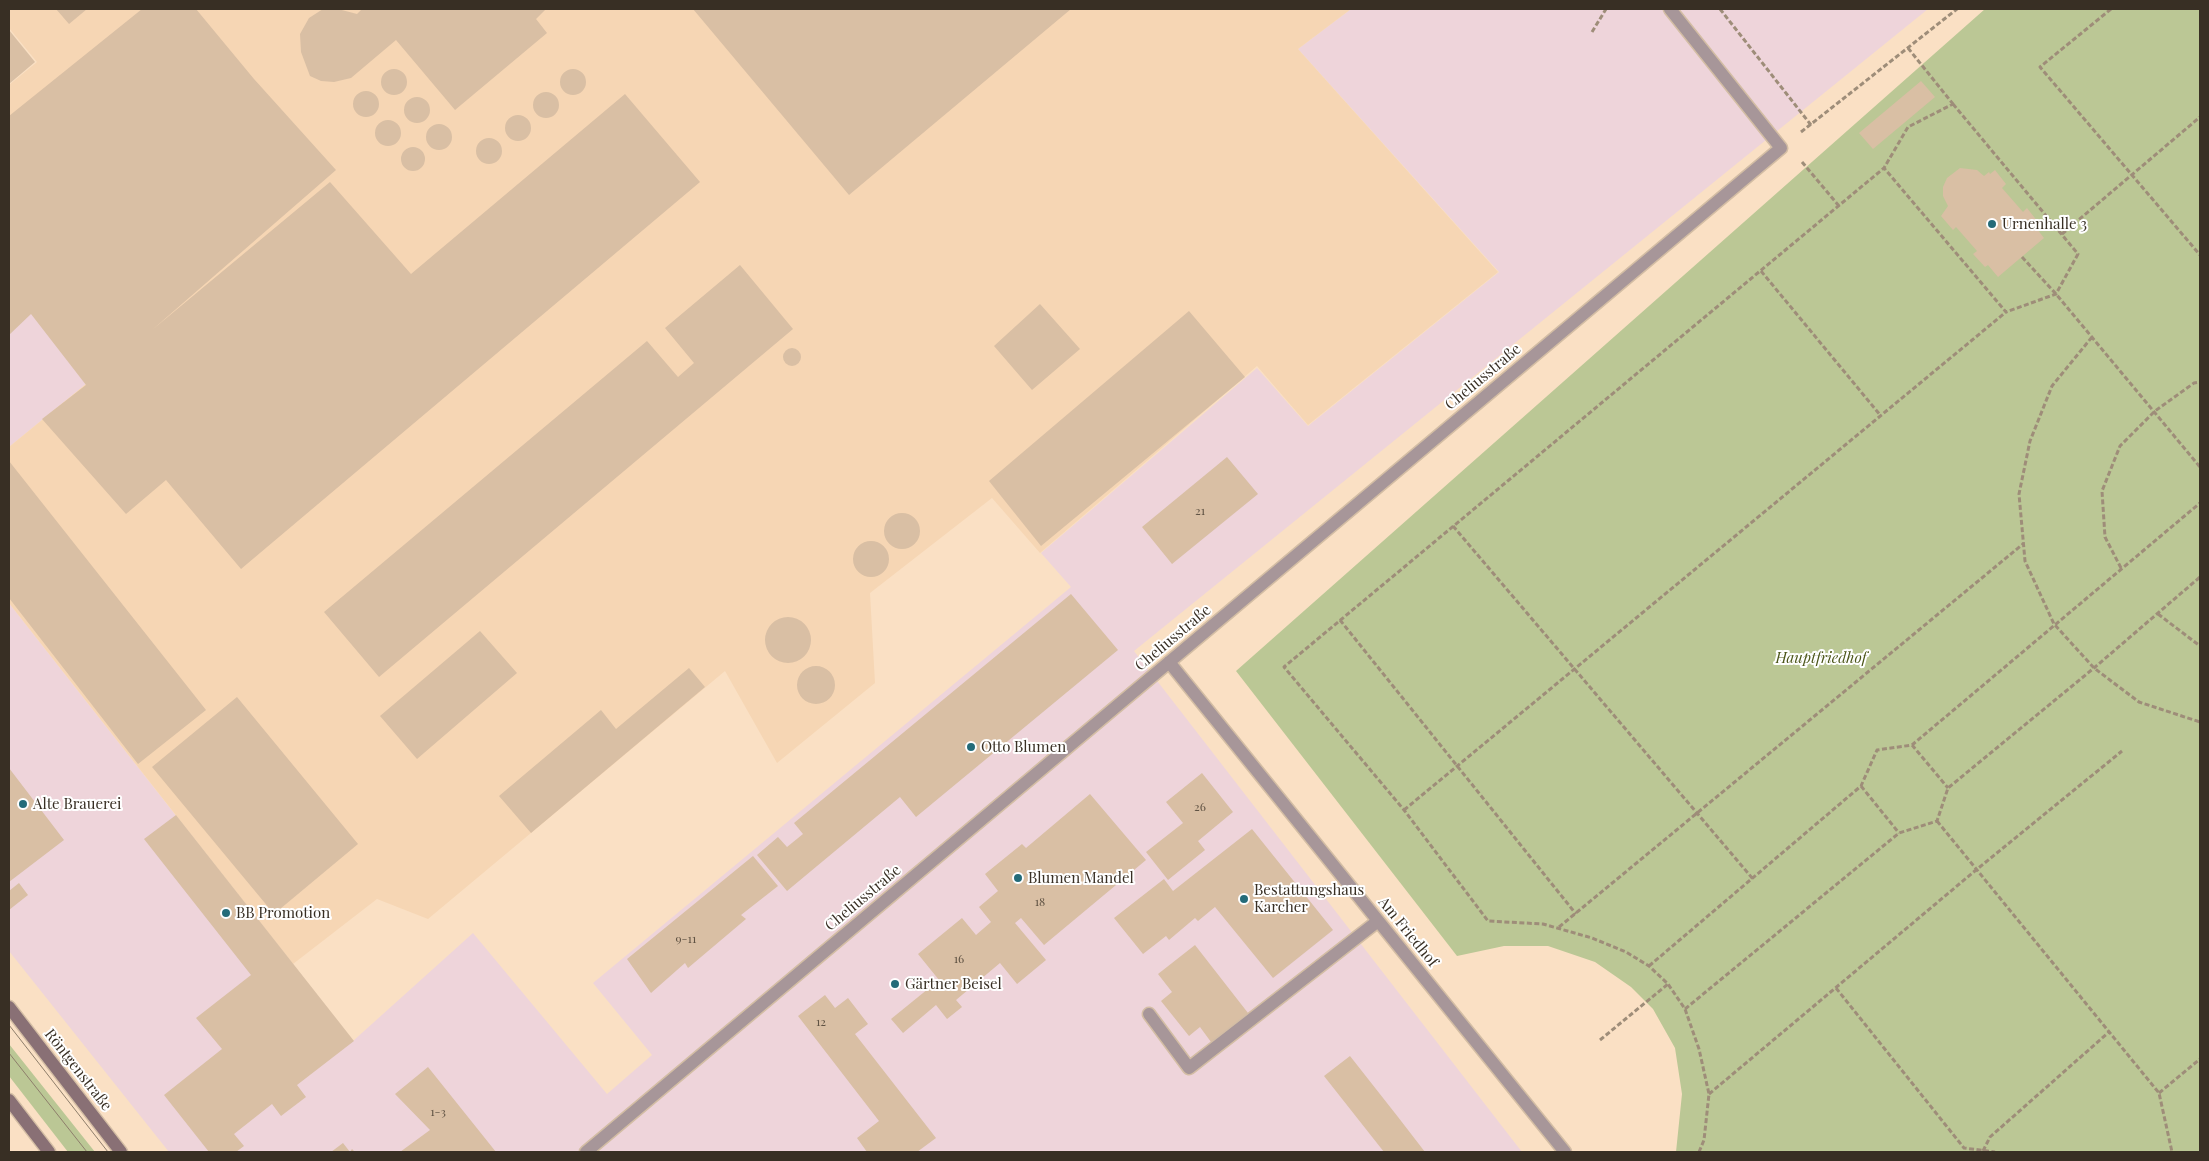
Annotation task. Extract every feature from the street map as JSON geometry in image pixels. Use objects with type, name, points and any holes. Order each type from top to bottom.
[{"type":"main road","name":"Röntgenstraße","points":[[9,1007],[121,1152]]},
{"type":"main road","points":[[9,1100],[49,1152]]},
{"type":"street","points":[[1670,9],[1781,148]]},
{"type":"street","name":"Cheliusstraße","points":[[586,1152],[1781,148]]},
{"type":"street","name":"Am Friedhof","points":[[1169,662],[1565,1152]]},
{"type":"street","points":[[1149,1014],[1189,1068],[1378,921]]},
{"type":"path","points":[[1592,32],[1606,9]]},
{"type":"path","points":[[1720,9],[1811,125]]},
{"type":"path","points":[[1839,206],[1803,163],[1781,148],[1957,9]]},
{"type":"path","points":[[2111,9],[2040,67],[2200,255]]},
{"type":"path","points":[[1404,810],[2006,312],[2056,294],[2078,254],[1908,48]]},
{"type":"path","points":[[1699,1152],[1704,1140],[1709,1094],[1699,1049],[1685,1009],[1668,984],[1649,966],[1626,952],[1592,938],[1543,924],[1488,921],[1404,810],[1284,667],[1884,168],[1908,127],[1953,104]]},
{"type":"path","points":[[2062,234],[2200,117]]},
{"type":"path","points":[[1884,168],[2006,312]]},
{"type":"path","points":[[2022,257],[2056,294],[2200,467]]},
{"type":"path","points":[[1761,271],[1881,416]]},
{"type":"path","points":[[2092,337],[2052,386],[2030,441],[2019,494],[2025,561],[2054,624],[2094,668],[2139,702],[2200,722]]},
{"type":"path","points":[[2122,568],[2105,537],[2102,491],[2120,446],[2155,411],[2194,383],[2200,382]]},
{"type":"path","points":[[1649,966],[1861,786],[1877,750],[1912,745],[2200,503]]},
{"type":"path","points":[[1453,526],[1753,879]]},
{"type":"path","points":[[1558,928],[2023,544]]},
{"type":"path","points":[[1937,821],[1948,788],[2094,668],[2200,577]]},
{"type":"path","points":[[2158,614],[2200,646]]},
{"type":"path","points":[[1340,620],[1576,914]]},
{"type":"path","points":[[1912,745],[1948,788]]},
{"type":"path","points":[[1709,1094],[1976,870],[2122,751]]},
{"type":"path","points":[[1861,786],[1899,833]]},
{"type":"path","points":[[1937,821],[2160,1093],[2172,1152]]},
{"type":"path","points":[[1685,1009],[1899,833],[1937,821]]},
{"type":"path","points":[[1600,1040],[1668,984]]},
{"type":"path","points":[[1836,988],[1964,1148],[1995,1152]]},
{"type":"path","points":[[1983,1151],[1990,1137],[2109,1032]]},
{"type":"path","points":[[2160,1093],[2200,1059]]},
{"type":"shaded area","points":[[9,9],[1351,9],[1298,49],[1498,272],[1308,425],[1257,366],[1040,553],[992,498],[870,593],[875,683],[777,763],[725,671],[428,919],[377,899],[293,964],[9,603],[9,447],[86,384],[9,281],[9,85],[37,62],[9,28]]},
{"type":"shaded area","points":[[1351,9],[1928,9],[1134,651],[1522,1152],[169,1152],[9,951],[9,603],[353,1041],[473,933],[607,1094],[652,1055],[593,983],[1071,587],[1041,553],[1257,368],[1308,426],[1499,272],[1298,49]]},
{"type":"shaded area","points":[[9,282],[86,384],[9,447]]},
{"type":"green space","name":"Hauptfriedhof","points":[[1985,9],[2200,9],[2200,1152],[1676,1152],[1682,1094],[1675,1048],[1653,1009],[1631,987],[1595,962],[1548,946],[1504,946],[1457,956],[1236,671]]},
{"type":"green space","points":[[9,1044],[95,1152],[68,1152],[9,1076]]},
{"type":"building","points":[[56,9],[87,9],[69,24]]},
{"type":"building","points":[[142,9],[196,9],[254,79],[336,170],[152,330],[330,182],[411,274],[625,94],[700,182],[241,569],[166,480],[126,514],[42,419],[86,385],[31,314],[9,335],[9,116]]},
{"type":"building","points":[[323,9],[338,9],[357,14],[362,9],[546,9],[536,19],[547,33],[455,110],[396,40],[351,78],[334,82],[321,81],[310,76],[301,52],[300,34],[309,18]]},
{"type":"building","points":[[693,9],[1071,9],[849,195]]},
{"type":"building","points":[[9,30],[35,62],[9,84]]},
{"type":"building","points":[[394,69],[403,73],[407,82],[403,91],[394,95],[385,91],[381,82],[385,73]]},
{"type":"building","points":[[573,69],[582,73],[586,82],[582,91],[573,95],[564,91],[560,82],[564,73]]},
{"type":"building","points":[[1921,81],[1935,97],[1873,149],[1859,133]]},
{"type":"building","points":[[366,91],[375,95],[379,104],[375,113],[366,117],[357,113],[353,104],[357,95]]},
{"type":"building","points":[[546,92],[555,96],[559,105],[555,114],[546,118],[537,114],[533,105],[537,96]]},
{"type":"building","points":[[417,97],[426,101],[430,110],[426,119],[417,123],[408,119],[404,110],[408,101]]},
{"type":"building","points":[[518,115],[527,119],[531,128],[527,137],[518,141],[509,137],[505,128],[509,119]]},
{"type":"building","points":[[388,120],[397,124],[401,133],[397,142],[388,146],[379,142],[375,133],[379,124]]},
{"type":"building","points":[[439,124],[448,128],[452,137],[448,146],[439,150],[430,146],[426,137],[430,128]]},
{"type":"building","points":[[489,138],[498,142],[502,151],[498,160],[489,164],[480,160],[476,151],[480,142]]},
{"type":"building","points":[[408,147],[418,147],[425,154],[425,164],[418,171],[408,171],[401,164],[401,154]]},
{"type":"building","name":"Urnenhalle 3","points":[[1960,168],[1977,170],[1984,176],[1995,170],[2006,184],[2002,188],[2023,212],[2027,208],[2038,222],[2034,225],[2044,238],[1998,277],[1988,265],[1985,267],[1973,254],[1977,251],[1956,227],[1953,230],[1941,216],[1948,206],[1943,196],[1943,187],[1947,178]]},
{"type":"building","points":[[740,265],[793,329],[379,677],[324,612],[647,341],[678,377],[694,363],[665,328]]},
{"type":"building","points":[[1040,304],[1080,349],[1032,390],[994,346]]},
{"type":"building","points":[[1189,311],[1245,377],[1041,546],[989,481]]},
{"type":"building","points":[[792,348],[798,351],[801,357],[798,363],[792,366],[786,363],[783,357],[786,351]]},
{"type":"building","points":[[1227,457],[1258,494],[1172,564],[1142,527]]},
{"type":"building","points":[[9,461],[206,710],[138,764],[9,598]]},
{"type":"building","points":[[902,513],[909,514],[915,518],[919,524],[919,538],[915,544],[909,548],[902,549],[895,548],[889,544],[885,538],[884,531],[885,524],[889,518],[895,514]]},
{"type":"building","points":[[871,541],[878,542],[884,546],[888,552],[888,566],[884,572],[878,576],[871,577],[864,576],[858,572],[854,566],[853,559],[854,552],[858,546],[864,542]]},
{"type":"building","points":[[1071,594],[1118,650],[916,817],[900,797],[787,891],[757,855],[778,837],[787,847],[803,834],[794,823]]},
{"type":"building","points":[[788,617],[801,621],[807,627],[811,640],[807,653],[801,659],[788,663],[775,659],[769,653],[765,640],[769,627],[775,621]]},
{"type":"building","points":[[480,631],[517,673],[417,759],[380,716]]},
{"type":"building","points":[[816,666],[829,672],[835,685],[829,698],[816,704],[803,698],[797,685],[803,672]]},
{"type":"building","points":[[689,668],[705,687],[531,833],[499,796],[601,710],[616,729]]},
{"type":"building","points":[[237,697],[358,844],[274,914],[152,767]]},
{"type":"building","name":"Alte Brauerei","points":[[9,768],[64,840],[9,882]]},
{"type":"building","points":[[1202,773],[1233,812],[1198,841],[1205,850],[1168,880],[1146,852],[1183,823],[1166,802]]},
{"type":"building","points":[[1090,794],[1146,860],[1044,945],[1021,918],[1015,923],[1046,960],[1017,984],[1000,963],[956,1000],[962,1007],[947,1019],[936,1005],[903,1033],[891,1019],[939,980],[918,954],[962,918],[976,935],[991,922],[979,907],[998,891],[985,874],[1022,844],[1026,848]]},
{"type":"building","points":[[176,815],[354,1041],[297,1085],[306,1097],[281,1116],[272,1104],[234,1134],[244,1146],[236,1152],[209,1152],[164,1095],[222,1049],[196,1018],[251,975],[144,839]]},
{"type":"building","name":"Bestattungshaus Karcher","points":[[1252,829],[1333,930],[1273,978],[1215,907],[1198,921],[1195,918],[1169,940],[1166,936],[1143,954],[1114,918],[1164,879],[1173,891]]},
{"type":"building","points":[[753,856],[778,886],[741,915],[746,919],[688,968],[685,963],[651,993],[627,959]]},
{"type":"building","points":[[19,883],[28,895],[9,910],[9,891]]},
{"type":"building","points":[[1195,945],[1248,1013],[1211,1042],[1200,1027],[1189,1036],[1161,1001],[1172,992],[1158,974]]},
{"type":"building","points":[[825,995],[835,1008],[848,998],[868,1024],[855,1034],[936,1138],[917,1152],[867,1152],[857,1138],[879,1121],[798,1016]]},
{"type":"building","points":[[1350,1056],[1425,1152],[1384,1152],[1324,1076]]},
{"type":"building","points":[[428,1067],[496,1152],[400,1152],[430,1130],[395,1094]]},
{"type":"building","points":[[343,1143],[350,1152],[331,1152]]},
{"type":"tram line","points":[[9,1025],[108,1152]]},
{"type":"tram line","points":[[9,1053],[87,1152]]},
{"type":"place","name":"Urnenhalle 3","points":[[1992,224]]},
{"type":"place","name":"Otto Blumen","points":[[971,747]]},
{"type":"place","name":"Alte Brauerei","points":[[23,804]]},
{"type":"place","name":"Blumen Mandel","points":[[1018,878]]},
{"type":"place","name":"Bestattungshaus Karcher","points":[[1244,899]]},
{"type":"place","name":"BB Promotion","points":[[226,913]]},
{"type":"place","name":"Gärtner Beisel","points":[[895,984]]}]
